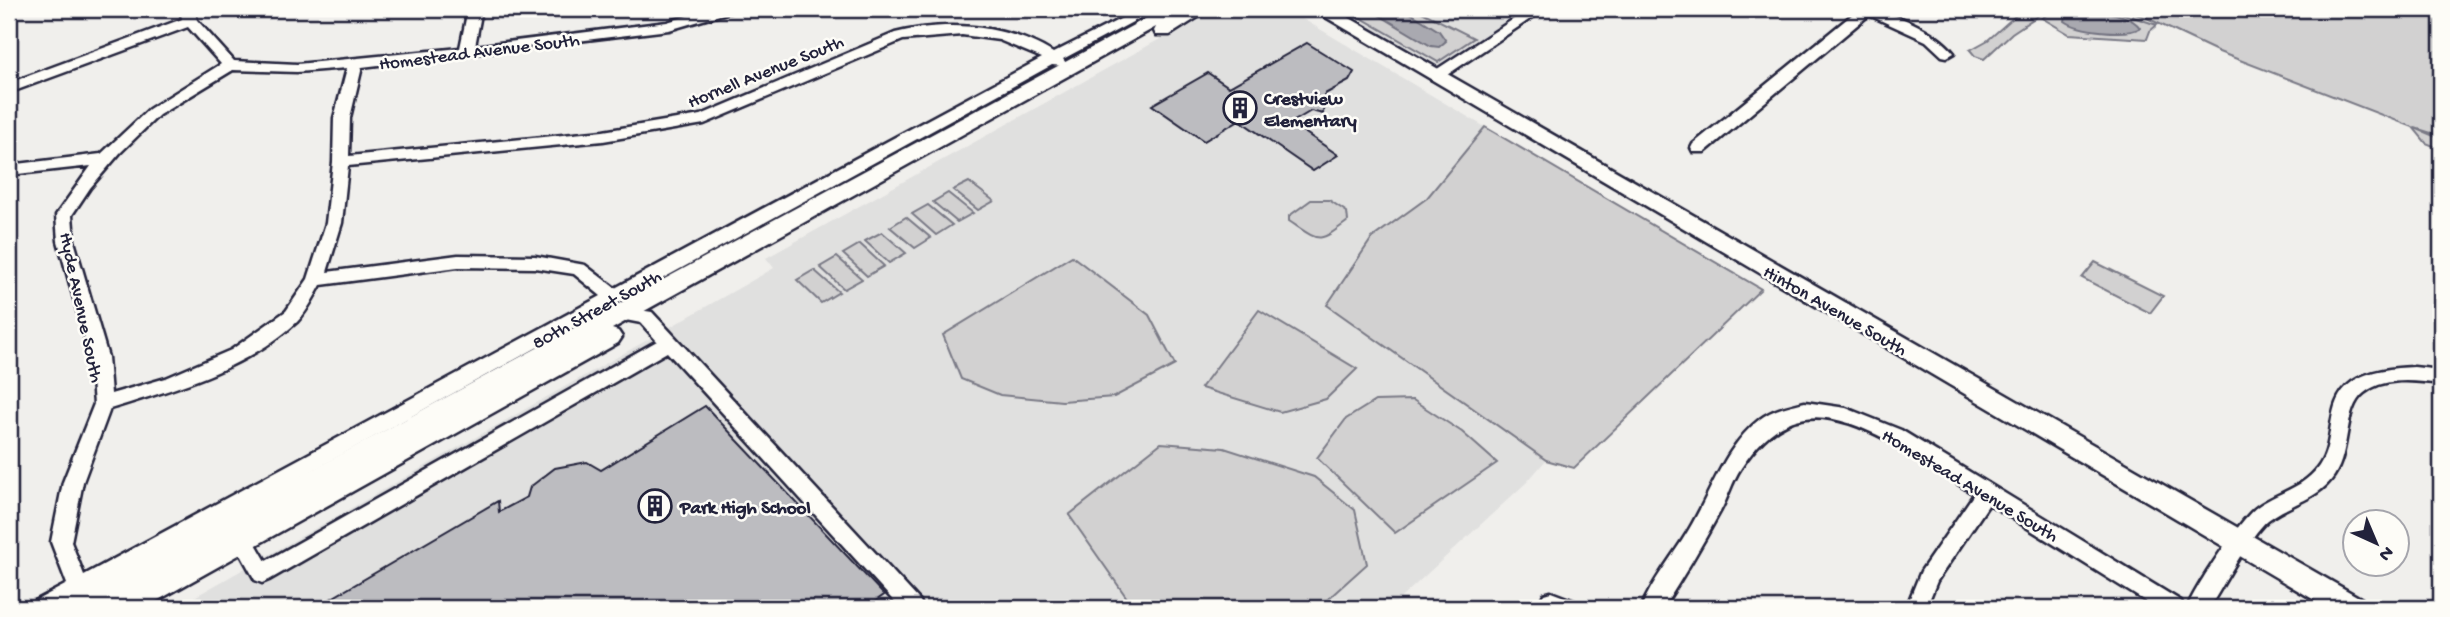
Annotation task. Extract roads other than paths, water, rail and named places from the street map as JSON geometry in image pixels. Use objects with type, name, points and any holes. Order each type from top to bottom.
[{"type":"main road","name":"80th Street South","points":[[119,608],[239,533],[627,309],[1060,64],[1176,9]]},
{"type":"main road","name":"80th Street South","points":[[627,309],[1202,9]]},
{"type":"main road","name":"Hinton Avenue South","points":[[1321,9],[2352,608]]},
{"type":"main road","name":"80th Street South","points":[[81,602],[239,533]]},
{"type":"street","points":[[467,51],[475,9]]},
{"type":"street","name":"Homestead Avenue South","points":[[230,65],[297,68],[355,64],[669,26],[725,9]]},
{"type":"street","name":"80th Street South","points":[[1060,64],[1150,9]]},
{"type":"street","points":[[1436,76],[1538,9]]},
{"type":"street","points":[[1699,148],[1867,9],[1931,38],[1947,53]]},
{"type":"street","points":[[9,88],[189,15],[230,65]]},
{"type":"street","name":"Hornell Avenue South","points":[[341,162],[603,136],[704,120],[900,36],[923,31],[973,29],[1013,40],[1060,64]]},
{"type":"street","points":[[103,404],[172,383],[237,355],[292,316],[316,279],[334,223],[341,162],[342,118],[355,64]]},
{"type":"street","name":"Hyde Avenue South","points":[[81,602],[61,542],[73,482],[103,404],[99,357],[66,241],[64,215],[84,184],[105,159],[154,113],[230,65]]},
{"type":"street","points":[[9,170],[105,159]]},
{"type":"street","points":[[316,279],[458,261],[535,262],[579,269],[669,342],[913,608]]},
{"type":"street","name":"80th Street South","points":[[43,608],[81,602],[627,309]]},
{"type":"street","points":[[239,533],[262,574],[669,342]]},
{"type":"street","points":[[2197,608],[2261,514],[2302,494],[2324,475],[2339,446],[2343,407],[2355,391],[2372,381],[2389,376],[2414,374],[2441,377]]},
{"type":"street","name":"Homestead Avenue South","points":[[1651,608],[1716,502],[1731,466],[1759,432],[1781,414],[1817,410],[1837,412],[1894,435],[2174,608]]},
{"type":"street","points":[[1916,608],[1928,577],[1986,492]]},
{"type":"place","name":"Crestview Elementary","points":[[1240,108]]},
{"type":"place","name":"Park High School","points":[[655,506]]}]
